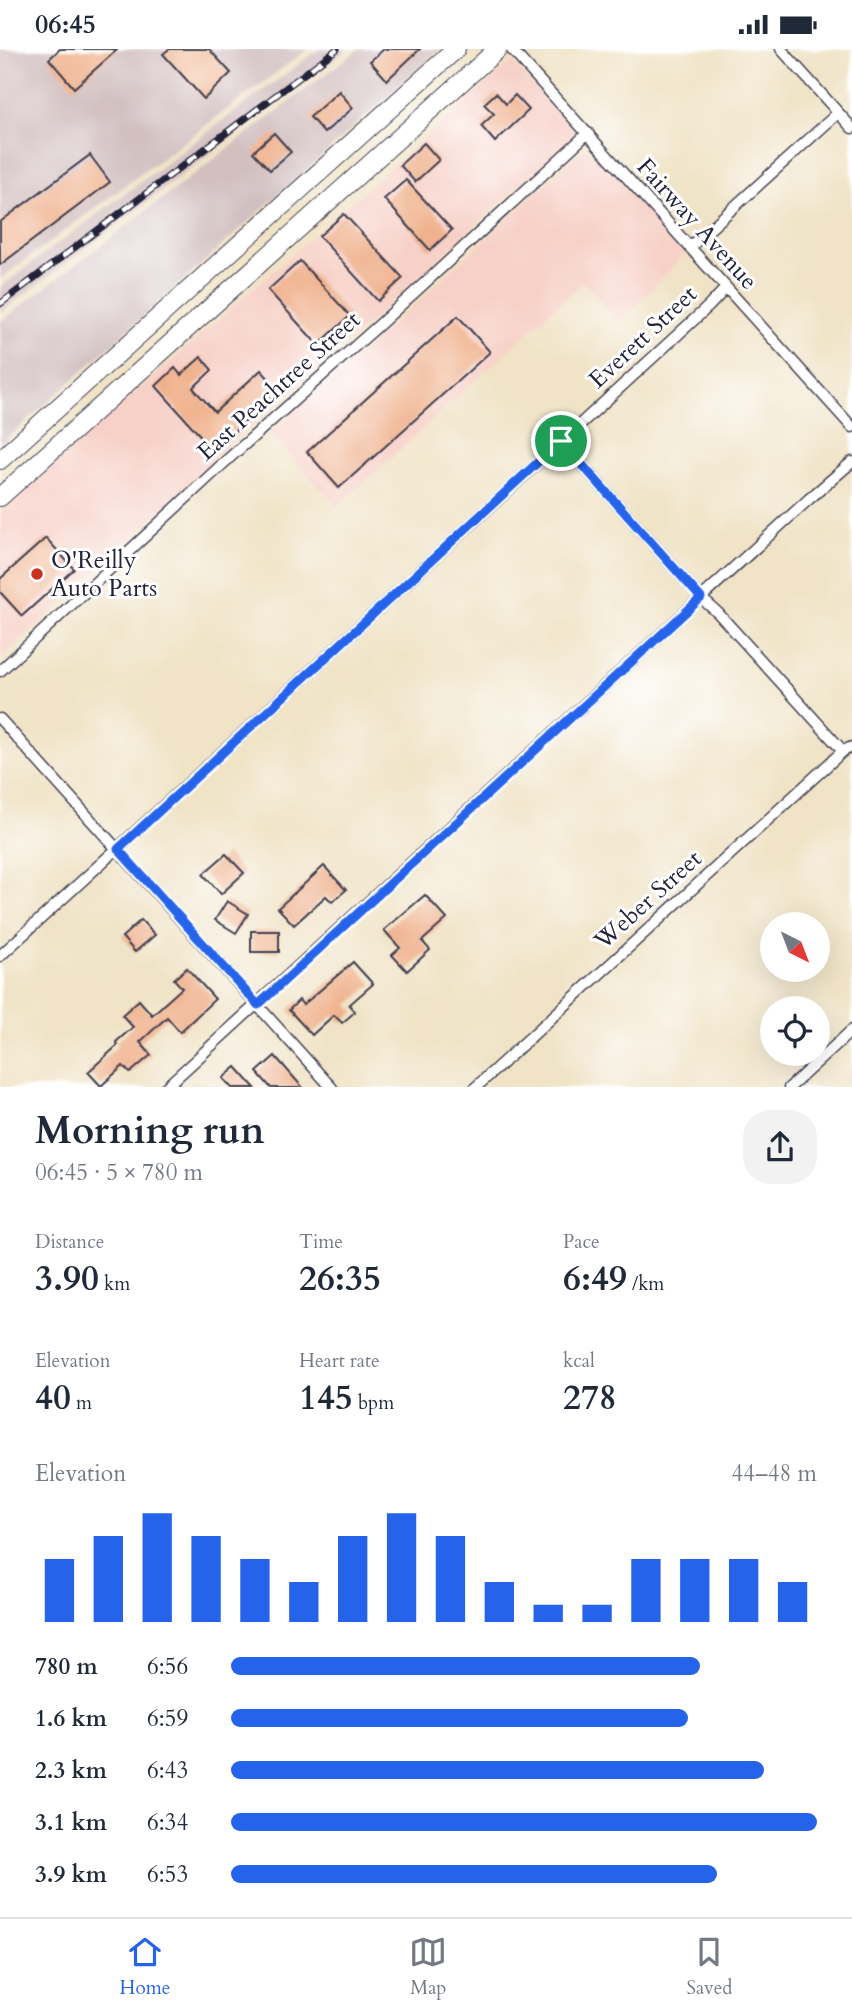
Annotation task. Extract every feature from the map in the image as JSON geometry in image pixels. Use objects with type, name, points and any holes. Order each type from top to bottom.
[{"type":"main road","points":[[0,460],[456,49]]},
{"type":"main road","points":[[0,497],[498,49]]},
{"type":"main road","points":[[180,297],[198,318]]},
{"type":"street","name":"Fairway Avenue","points":[[511,49],[852,427]]},
{"type":"street","points":[[781,49],[852,128]]},
{"type":"street","points":[[690,247],[838,113]]},
{"type":"street","name":"East Peachtree Street","points":[[0,671],[213,473],[588,133]]},
{"type":"street","name":"Everett Street","points":[[0,956],[726,288]]},
{"type":"street","points":[[561,441],[701,598],[848,749]]},
{"type":"street","points":[[165,1087],[852,462]]},
{"type":"street","points":[[0,719],[332,1087]]},
{"type":"street","name":"Weber Street","points":[[475,1087],[848,749]]},
{"type":"street","points":[[789,1087],[852,1030]]},
{"type":"shaded area","points":[[0,49],[308,49],[0,279]]},
{"type":"shaded area","points":[[319,49],[348,49],[0,313],[0,287]]},
{"type":"shaded area","points":[[359,49],[441,49],[0,445],[0,322]]},
{"type":"shaded area","points":[[512,61],[577,132],[374,319],[221,454],[0,660],[0,511]]},
{"type":"shaded area","points":[[588,144],[686,253],[620,322],[583,282],[337,507],[270,433]]},
{"type":"building","points":[[60,49],[118,49],[74,88],[49,59]]},
{"type":"building","points":[[169,49],[209,49],[231,73],[204,99],[163,54]]},
{"type":"building","points":[[384,49],[420,49],[387,80],[370,61]]},
{"type":"building","points":[[339,91],[353,108],[324,133],[310,117]]},
{"type":"building","points":[[496,93],[506,104],[515,95],[529,110],[495,142],[481,126],[494,114],[484,104]]},
{"type":"building","points":[[274,133],[291,152],[270,170],[253,152]]},
{"type":"building","points":[[424,143],[439,160],[415,182],[400,165]]},
{"type":"building","points":[[90,155],[110,182],[0,265],[0,222]]},
{"type":"building","points":[[406,180],[452,230],[430,250],[384,199]]},
{"type":"building","points":[[344,214],[403,278],[378,301],[319,236]]},
{"type":"building","points":[[300,261],[350,316],[318,345],[268,290]]},
{"type":"building","points":[[458,316],[490,352],[339,488],[307,452]]},
{"type":"building","points":[[201,357],[212,370],[193,388],[215,412],[261,370],[280,391],[213,450],[156,386],[175,368],[181,375]]},
{"type":"building","name":"O'Reilly Auto Parts","points":[[46,538],[74,569],[22,616],[0,592],[0,579]]},
{"type":"building","points":[[226,854],[244,873],[221,894],[203,874]]},
{"type":"building","points":[[324,866],[346,890],[332,902],[326,896],[294,925],[278,908]]},
{"type":"building","points":[[425,895],[447,919],[422,941],[430,950],[407,971],[392,955],[400,948],[384,930]]},
{"type":"building","points":[[227,901],[248,914],[236,933],[215,920]]},
{"type":"building","points":[[141,920],[155,935],[135,952],[122,937]]},
{"type":"building","points":[[251,931],[279,931],[279,952],[251,952]]},
{"type":"building","points":[[353,962],[373,984],[349,1005],[355,1012],[342,1023],[334,1015],[312,1035],[289,1010],[299,1000],[303,1005]]},
{"type":"building","points":[[187,968],[215,999],[180,1032],[167,1017],[140,1042],[151,1055],[130,1073],[123,1066],[101,1086],[88,1072],[118,1045],[116,1042],[133,1027],[122,1015],[139,1000],[152,1015],[182,988],[174,979]]},
{"type":"building","points":[[275,1056],[302,1087],[270,1087],[257,1072]]},
{"type":"building","points":[[236,1067],[254,1087],[231,1087],[223,1078]]},
{"type":"railway","points":[[0,304],[337,49]]},
{"type":"place","name":"O'Reilly Auto Parts","points":[[37,574]]},
{"type":"route","points":[[561,441],[701,598],[258,1005],[118,849],[561,441]]}]
